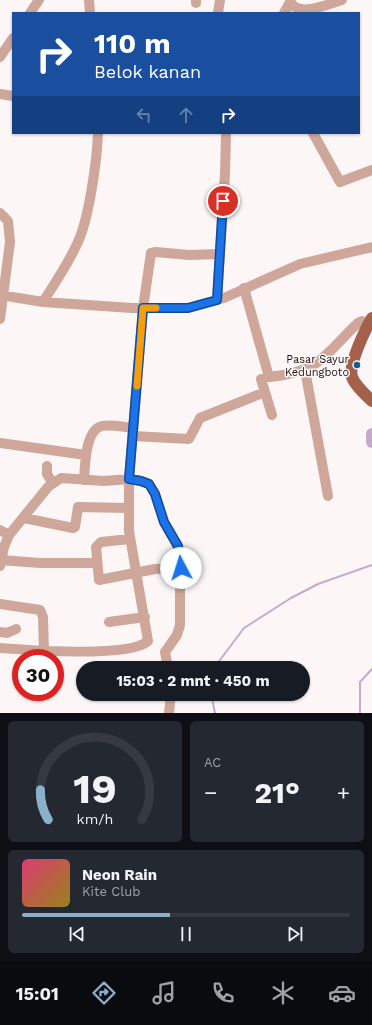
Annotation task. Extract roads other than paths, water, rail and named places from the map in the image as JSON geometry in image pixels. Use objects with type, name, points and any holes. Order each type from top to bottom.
[{"type":"main road","points":[[370,399],[353,379],[350,370],[371,321]]},
{"type":"street","points":[[31,12],[39,0]]},
{"type":"street","points":[[89,0],[90,12]]},
{"type":"street","points":[[218,12],[220,0]]},
{"type":"street","points":[[284,12],[290,1],[296,8],[302,10],[342,0]]},
{"type":"street","points":[[0,57],[12,39]]},
{"type":"street","points":[[0,94],[12,96]]},
{"type":"street","points":[[43,302],[67,263],[82,232],[94,170],[98,134]]},
{"type":"street","points":[[220,299],[220,254],[226,134]]},
{"type":"street","points":[[314,134],[340,182],[372,170]]},
{"type":"street","points":[[0,213],[8,221],[10,242],[1,295],[0,319]]},
{"type":"street","points":[[1,295],[43,302],[143,308],[188,308],[220,299],[300,264],[372,248]]},
{"type":"street","points":[[64,651],[98,651],[142,644],[148,641],[145,617],[130,539],[128,508],[143,308],[151,252],[170,252],[189,255],[220,254]]},
{"type":"street","points":[[244,288],[269,377]]},
{"type":"street","points":[[272,415],[261,379],[283,376],[305,370],[324,358],[358,323],[362,321],[371,321]]},
{"type":"street","points":[[305,370],[328,496]]},
{"type":"street","points":[[84,480],[86,455],[91,435],[96,429],[106,426],[133,432],[189,439],[200,418],[265,392]]},
{"type":"street","points":[[0,443],[86,455]]},
{"type":"street","points":[[47,466],[47,474],[52,482]]},
{"type":"street","points":[[97,563],[0,563],[5,532],[24,518],[52,482],[60,478],[84,480],[129,479],[149,484],[155,494],[164,522],[178,546],[181,568],[180,625],[177,635],[165,652],[167,661]]},
{"type":"street","points":[[24,518],[73,528],[75,527],[78,507],[128,508]]},
{"type":"street","points":[[130,539],[99,544],[95,550],[99,580],[155,569],[181,568]]},
{"type":"street","points":[[0,604],[40,610],[43,617],[44,649]]},
{"type":"street","points":[[109,622],[145,617]]},
{"type":"street","points":[[0,632],[7,633],[16,629]]},
{"type":"street","points":[[0,648],[15,649]]},
{"type":"street","points":[[169,713],[170,701]]},
{"type":"waterway","points":[[372,434],[372,442]]},
{"type":"waterway","points":[[219,661],[244,628],[291,598],[318,584],[372,565]]},
{"type":"waterway","points":[[360,713],[360,682],[372,669]]},
{"type":"waterway","points":[[212,701],[215,713]]},
{"type":"place","name":"Pasar Sayur Kedungboto","points":[[357,365]]}]
